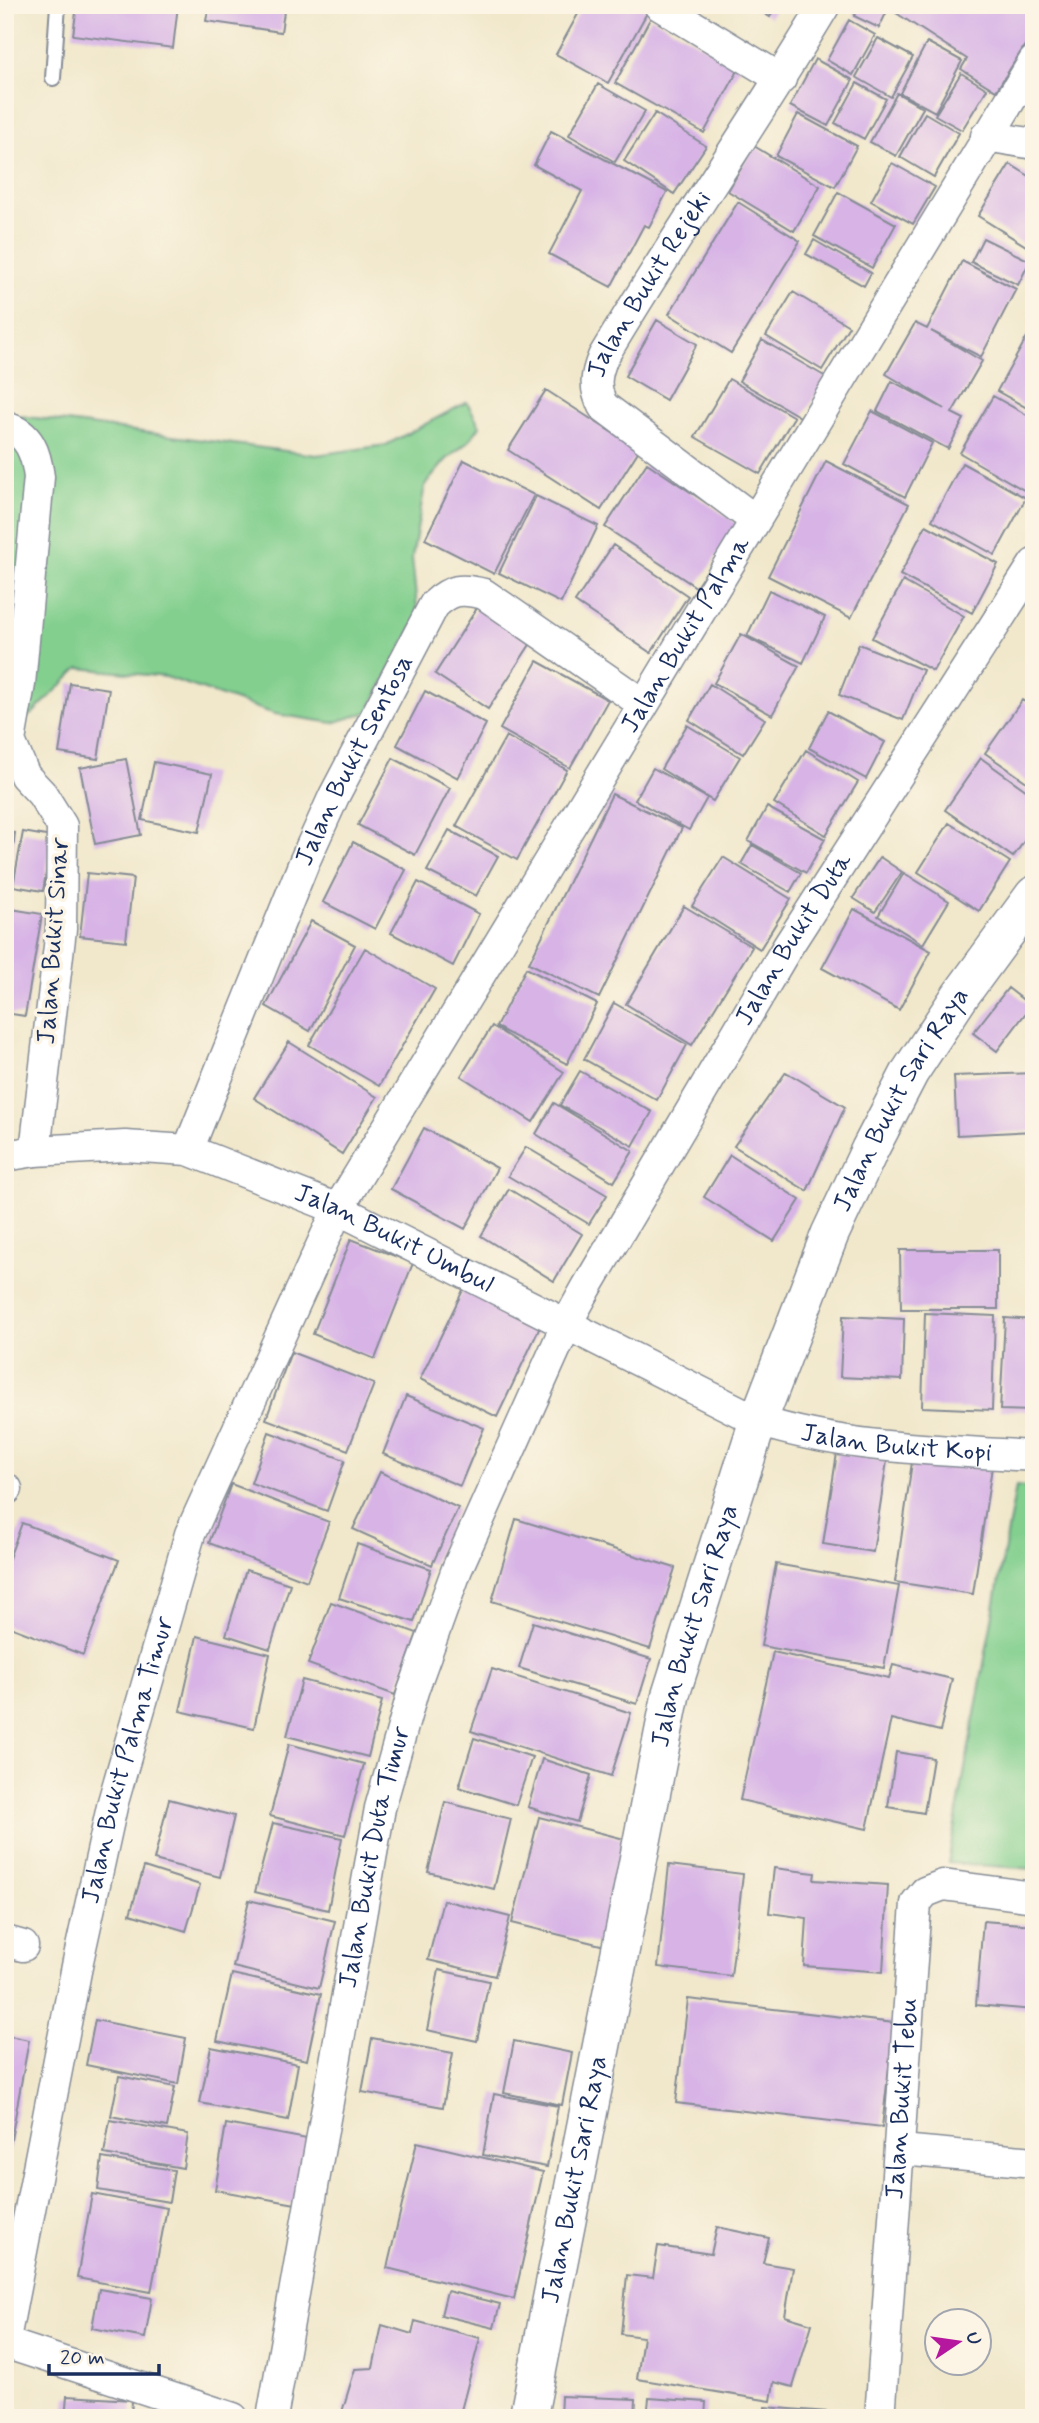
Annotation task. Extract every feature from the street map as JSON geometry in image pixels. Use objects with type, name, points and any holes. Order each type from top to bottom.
[{"type":"street","points":[[659,5],[780,79]]},
{"type":"street","name":"Jalan Bukit Rejeki","points":[[755,520],[603,407],[596,391],[596,374],[603,357],[661,258],[780,79],[825,5]]},
{"type":"street","name":"Jalan Bukit Palma","points":[[338,1209],[986,136],[1034,61]]},
{"type":"street","points":[[986,136],[1034,144]]},
{"type":"street","name":"Jalan Bukit Sinar","points":[[5,427],[17,430],[35,451],[39,477],[20,684],[10,741],[25,776],[42,794],[62,827],[61,929],[34,1151]]},
{"type":"street","name":"Jalan Bukit Duta","points":[[567,1322],[788,947],[910,752],[1034,564]]},
{"type":"street","name":"Jalan Bukit Sentosa","points":[[188,1150],[305,860],[334,796],[434,605],[448,592],[464,588],[484,594],[643,704]]},
{"type":"street","name":"Jalan Bukit Sari Raya","points":[[528,2418],[671,1695],[758,1421],[830,1234],[870,1149],[918,1061],[960,996],[1034,895]]},
{"type":"street","name":"Jalan Bukit Umbul","points":[[5,1156],[34,1151],[125,1146],[188,1150],[338,1209],[567,1322],[758,1421]]},
{"type":"street","name":"Jalan Bukit Palma Timur","points":[[5,2341],[78,1961],[113,1802],[190,1534],[338,1209]]},
{"type":"street","name":"Jalan Bukit Duta Timur","points":[[272,2418],[380,1808],[413,1690],[457,1569],[567,1322]]},
{"type":"street","name":"Jalan Bukit Kopi","points":[[758,1421],[800,1434],[889,1447],[1034,1456]]},
{"type":"street","name":"Jalan Bukit Tebu","points":[[880,2418],[901,2151],[916,1903],[925,1892],[943,1885],[1034,1897]]},
{"type":"street","points":[[901,2151],[1034,2162]]},
{"type":"street","points":[[5,2341],[233,2418]]},
{"type":"lane","points":[[53,78],[58,5]]},
{"type":"green space","points":[[467,402],[480,426],[470,440],[446,460],[425,485],[412,558],[418,617],[368,712],[333,723],[275,714],[166,677],[79,668],[32,714],[5,727],[5,414],[316,455],[386,445]]},
{"type":"green space","points":[[1016,1486],[1034,1488],[1034,1869],[948,1863]]},
{"type":"building","points":[[77,5],[178,5],[173,48],[73,35]]},
{"type":"building","points":[[209,5],[285,5],[281,32],[206,21]]},
{"type":"building","points":[[583,5],[638,5],[648,11],[608,83],[556,54]]},
{"type":"building","points":[[750,5],[776,5],[770,17]]},
{"type":"building","points":[[859,5],[890,5],[879,28],[854,16]]},
{"type":"building","points":[[896,5],[1034,5],[1034,31],[996,91],[961,69],[967,59],[893,11]]},
{"type":"building","points":[[651,17],[740,67],[704,133],[615,83]]},
{"type":"building","points":[[849,20],[875,35],[853,75],[827,60]]},
{"type":"building","points":[[878,38],[913,57],[891,97],[856,77]]},
{"type":"building","points":[[927,42],[962,61],[935,112],[900,93]]},
{"type":"building","points":[[815,59],[853,80],[828,126],[790,106]]},
{"type":"building","points":[[961,73],[987,89],[962,130],[935,115]]},
{"type":"building","points":[[857,83],[886,99],[864,139],[835,123]]},
{"type":"building","points":[[598,84],[645,111],[615,162],[569,135]]},
{"type":"building","points":[[897,93],[923,108],[896,156],[870,142]]},
{"type":"building","points":[[655,113],[706,146],[674,194],[624,161]]},
{"type":"building","points":[[925,113],[959,133],[934,177],[900,157]]},
{"type":"building","points":[[798,114],[857,146],[835,187],[776,156]]},
{"type":"building","points":[[551,131],[667,192],[649,227],[644,225],[611,287],[549,254],[582,191],[534,165]]},
{"type":"building","points":[[754,146],[820,186],[794,231],[728,191]]},
{"type":"building","points":[[892,163],[935,187],[913,224],[871,201]]},
{"type":"building","points":[[1010,164],[1034,179],[1034,251],[978,216]]},
{"type":"building","points":[[838,192],[896,224],[872,268],[814,236]]},
{"type":"building","points":[[738,202],[800,241],[731,353],[669,314]]},
{"type":"building","points":[[983,238],[1030,261],[1018,285],[971,262]]},
{"type":"building","points":[[814,240],[871,273],[864,286],[806,254]]},
{"type":"building","points":[[962,261],[1016,289],[981,357],[931,331],[982,361],[952,413],[964,419],[948,449],[877,411],[892,381],[945,409],[886,374],[915,323],[927,329]]},
{"type":"building","points":[[793,292],[849,326],[822,370],[766,336]]},
{"type":"building","points":[[657,320],[697,344],[666,400],[625,376]]},
{"type":"building","points":[[1027,337],[1034,341],[1034,412],[997,391]]},
{"type":"building","points":[[762,340],[826,377],[802,418],[739,381]]},
{"type":"building","points":[[729,379],[794,417],[760,474],[695,437]]},
{"type":"building","points":[[546,390],[639,450],[601,510],[508,450]]},
{"type":"building","points":[[993,396],[1034,419],[1034,496],[960,453]]},
{"type":"building","points":[[872,411],[932,443],[905,497],[844,464]]},
{"type":"building","points":[[464,460],[534,495],[494,574],[425,539]]},
{"type":"building","points":[[826,461],[909,504],[851,618],[768,576]]},
{"type":"building","points":[[647,463],[738,524],[696,587],[605,527]]},
{"type":"building","points":[[962,463],[1026,498],[995,555],[932,520]]},
{"type":"building","points":[[536,496],[598,526],[561,603],[499,573]]},
{"type":"building","points":[[926,525],[998,564],[972,613],[900,575]]},
{"type":"building","points":[[613,545],[688,596],[651,653],[575,602]]},
{"type":"building","points":[[903,581],[964,616],[933,671],[872,638]]},
{"type":"building","points":[[769,590],[825,617],[803,663],[747,636]]},
{"type":"building","points":[[479,605],[533,640],[488,709],[435,674]]},
{"type":"building","points":[[741,634],[799,666],[772,715],[714,683]]},
{"type":"building","points":[[859,644],[923,670],[903,720],[839,695]]},
{"type":"building","points":[[537,661],[608,700],[570,768],[500,729]]},
{"type":"building","points":[[70,683],[109,689],[98,759],[59,753]]},
{"type":"building","points":[[710,684],[765,719],[743,754],[689,720]]},
{"type":"building","points":[[425,691],[486,724],[458,778],[397,745]]},
{"type":"building","points":[[1022,700],[1034,708],[1034,787],[985,753]]},
{"type":"building","points":[[828,711],[885,742],[866,779],[809,748]]},
{"type":"building","points":[[687,725],[740,757],[713,801],[661,769]]},
{"type":"building","points":[[506,736],[567,770],[517,860],[456,826]]},
{"type":"building","points":[[806,750],[858,782],[826,835],[774,803]]},
{"type":"building","points":[[393,758],[450,788],[415,855],[358,825]]},
{"type":"building","points":[[981,758],[1034,796],[1034,827],[1013,857],[945,810]]},
{"type":"building","points":[[126,759],[141,835],[95,844],[80,768]]},
{"type":"building","points":[[154,762],[212,774],[199,832],[142,820]]},
{"type":"building","points":[[653,768],[707,798],[689,830],[635,800]]},
{"type":"building","points":[[612,794],[682,828],[599,998],[529,963]]},
{"type":"building","points":[[767,807],[825,839],[806,873],[748,841]]},
{"type":"building","points":[[949,823],[1010,862],[979,911],[918,872]]},
{"type":"building","points":[[449,830],[498,856],[476,896],[427,871]]},
{"type":"building","points":[[5,832],[15,833],[10,873],[5,872]]},
{"type":"building","points":[[23,832],[52,837],[43,891],[13,886]]},
{"type":"building","points":[[353,842],[406,870],[375,929],[323,902]]},
{"type":"building","points":[[752,845],[801,873],[790,892],[741,864]]},
{"type":"building","points":[[723,857],[791,899],[760,949],[692,906]]},
{"type":"building","points":[[880,857],[902,872],[875,912],[853,898]]},
{"type":"building","points":[[87,873],[133,878],[126,941],[80,936]]},
{"type":"building","points":[[904,873],[949,901],[923,944],[878,916]]},
{"type":"building","points":[[418,882],[479,914],[453,966],[391,933]]},
{"type":"building","points":[[684,906],[752,947],[692,1045],[626,1004]]},
{"type":"building","points":[[5,908],[42,914],[25,1016],[5,1013]]},
{"type":"building","points":[[854,909],[931,951],[899,1010],[822,968]]},
{"type":"building","points":[[311,921],[355,945],[310,1031],[266,1006]]},
{"type":"building","points":[[365,948],[435,989],[379,1086],[309,1045]]},
{"type":"building","points":[[526,968],[597,1004],[567,1064],[496,1027]]},
{"type":"building","points":[[1008,988],[1031,1006],[997,1051],[973,1033]]},
{"type":"building","points":[[614,1003],[687,1045],[657,1100],[584,1059]]},
{"type":"building","points":[[492,1026],[564,1072],[533,1122],[461,1076]]},
{"type":"building","points":[[289,1042],[377,1097],[342,1154],[254,1098]]},
{"type":"building","points":[[580,1071],[652,1112],[633,1146],[560,1105]]},
{"type":"building","points":[[786,1072],[845,1107],[807,1191],[734,1146]]},
{"type":"building","points":[[1034,1073],[1034,1131],[957,1135],[954,1076]]},
{"type":"building","points":[[554,1103],[633,1151],[614,1182],[536,1134]]},
{"type":"building","points":[[424,1128],[497,1168],[465,1229],[391,1189]]},
{"type":"building","points":[[526,1147],[607,1195],[589,1224],[508,1176]]},
{"type":"building","points":[[730,1155],[800,1200],[774,1241],[704,1197]]},
{"type":"building","points":[[509,1189],[582,1234],[554,1281],[481,1236]]},
{"type":"building","points":[[351,1239],[413,1263],[375,1359],[313,1334]]},
{"type":"building","points":[[900,1250],[998,1250],[998,1309],[901,1309]]},
{"type":"building","points":[[464,1288],[541,1325],[497,1417],[420,1379]]},
{"type":"building","points":[[925,1313],[995,1316],[992,1410],[922,1407]]},
{"type":"building","points":[[843,1316],[904,1319],[902,1380],[840,1377]]},
{"type":"building","points":[[1005,1318],[1034,1320],[1034,1411],[1000,1410]]},
{"type":"building","points":[[291,1352],[374,1384],[348,1450],[266,1419]]},
{"type":"building","points":[[406,1396],[484,1428],[460,1486],[383,1454]]},
{"type":"building","points":[[269,1432],[345,1460],[327,1511],[251,1483]]},
{"type":"building","points":[[837,1453],[887,1461],[873,1552],[823,1544]]},
{"type":"building","points":[[913,1455],[992,1467],[973,1594],[895,1582]]},
{"type":"building","points":[[380,1472],[458,1508],[432,1565],[353,1529]]},
{"type":"building","points":[[231,1484],[329,1522],[307,1581],[209,1543]]},
{"type":"building","points":[[516,1519],[675,1568],[650,1649],[492,1601]]},
{"type":"building","points":[[22,1523],[119,1560],[83,1655],[5,1625],[5,1569]]},
{"type":"building","points":[[357,1544],[431,1569],[414,1622],[339,1598]]},
{"type":"building","points":[[776,1564],[899,1586],[884,1668],[761,1646]]},
{"type":"building","points":[[246,1570],[290,1584],[270,1649],[226,1635]]},
{"type":"building","points":[[331,1602],[417,1633],[395,1695],[308,1664]]},
{"type":"building","points":[[533,1622],[651,1659],[637,1704],[519,1668]]},
{"type":"building","points":[[197,1636],[270,1654],[254,1728],[180,1711]]},
{"type":"building","points":[[773,1652],[889,1678],[893,1665],[952,1679],[940,1731],[891,1719],[867,1829],[740,1800]]},
{"type":"building","points":[[492,1669],[631,1713],[611,1776],[471,1731]]},
{"type":"building","points":[[302,1680],[382,1701],[368,1757],[287,1736]]},
{"type":"building","points":[[474,1738],[532,1757],[516,1805],[459,1787]]},
{"type":"building","points":[[289,1744],[364,1764],[345,1835],[270,1816]]},
{"type":"building","points":[[896,1752],[933,1758],[924,1813],[888,1807]]},
{"type":"building","points":[[542,1759],[591,1775],[577,1822],[528,1807]]},
{"type":"building","points":[[169,1799],[234,1816],[220,1877],[154,1860]]},
{"type":"building","points":[[445,1802],[511,1819],[494,1889],[428,1872]]},
{"type":"building","points":[[539,1817],[632,1841],[605,1946],[512,1923]]},
{"type":"building","points":[[273,1823],[342,1838],[328,1910],[255,1892]]},
{"type":"building","points":[[669,1865],[743,1874],[731,1976],[658,1967]]},
{"type":"building","points":[[144,1867],[200,1885],[186,1931],[130,1914]]},
{"type":"building","points":[[774,1868],[815,1873],[814,1880],[888,1885],[883,1972],[804,1966],[807,1918],[769,1913]]},
{"type":"building","points":[[249,1900],[335,1921],[319,1988],[233,1967]]},
{"type":"building","points":[[443,1900],[510,1917],[495,1976],[428,1960]]},
{"type":"building","points":[[983,1921],[1034,1925],[1034,2010],[976,2005]]},
{"type":"building","points":[[439,1970],[489,1981],[477,2041],[427,2030]]},
{"type":"building","points":[[232,1974],[321,1994],[307,2060],[217,2041]]},
{"type":"building","points":[[688,1999],[894,2023],[882,2127],[676,2103]]},
{"type":"building","points":[[95,2020],[186,2038],[178,2084],[86,2065]]},
{"type":"building","points":[[5,2035],[29,2040],[7,2162],[5,2162]]},
{"type":"building","points":[[372,2038],[453,2053],[443,2107],[362,2092]]},
{"type":"building","points":[[514,2041],[572,2053],[562,2105],[504,2093]]},
{"type":"building","points":[[211,2047],[298,2064],[288,2120],[200,2103]]},
{"type":"building","points":[[119,2076],[175,2087],[167,2127],[111,2116]]},
{"type":"building","points":[[494,2094],[558,2106],[547,2167],[483,2155]]},
{"type":"building","points":[[110,2120],[188,2134],[183,2168],[104,2154]]},
{"type":"building","points":[[226,2124],[307,2139],[296,2204],[215,2190]]},
{"type":"building","points":[[417,2142],[543,2172],[514,2299],[387,2268]]},
{"type":"building","points":[[102,2158],[174,2170],[169,2202],[98,2190]]},
{"type":"building","points":[[92,2194],[167,2208],[151,2292],[77,2278]]},
{"type":"building","points":[[717,2227],[769,2238],[763,2263],[793,2268],[785,2316],[812,2324],[793,2387],[774,2382],[771,2401],[637,2379],[643,2337],[621,2334],[627,2275],[653,2278],[658,2246],[711,2254]]},
{"type":"building","points":[[99,2289],[152,2298],[145,2338],[92,2328]]},
{"type":"building","points":[[447,2291],[500,2304],[494,2328],[441,2315]]},
{"type":"building","points":[[415,2321],[480,2338],[459,2418],[367,2418],[342,2412],[355,2369],[373,2368],[382,2325],[412,2334]]},
{"type":"building","points":[[67,2396],[132,2400],[131,2418],[65,2418]]},
{"type":"building","points":[[561,2396],[636,2399],[635,2418],[560,2418]]},
{"type":"building","points":[[649,2398],[706,2402],[705,2418],[647,2418]]},
{"type":"building","points":[[765,2407],[827,2412],[827,2418],[764,2418]]}]
